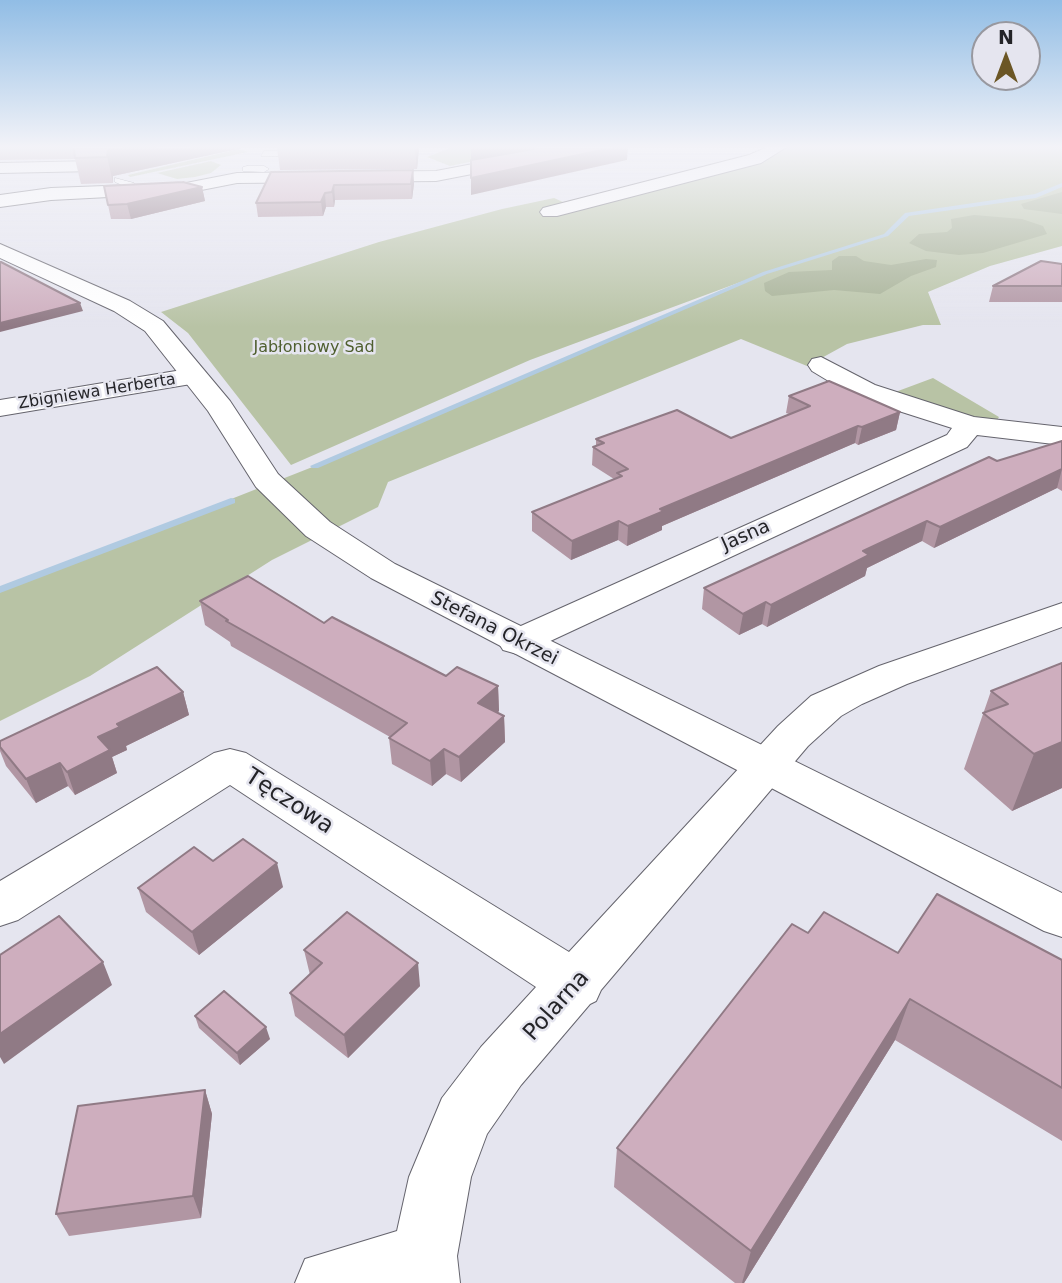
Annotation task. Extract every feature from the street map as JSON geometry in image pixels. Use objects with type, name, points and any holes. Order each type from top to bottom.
[{"type":"street","points":[[550,212],[566,208]]},
{"type":"street","name":"Stefana Okrzei","points":[[0,250],[139,316],[154,326],[220,407],[267,480],[318,529],[383,571],[517,642],[1062,916]]},
{"type":"street","points":[[821,365],[865,391],[970,425],[1062,436]]},
{"type":"street","name":"Zbigniewa Herberta","points":[[0,408],[194,376]]},
{"type":"street","name":"Jasna","points":[[517,642],[957,441],[970,425]]},
{"type":"street","name":"Polarna","points":[[425,1269],[440,1177],[463,1118],[501,1066],[576,985],[793,736],[826,706],[893,675],[1062,614]]},
{"type":"street","name":"Tęczowa","points":[[0,906],[230,764],[576,985]]},
{"type":"street","points":[[329,1283],[425,1269]]},
{"type":"green space","name":"Jabłoniowy Sad","points":[[1062,208],[1062,246],[990,266],[928,292],[941,325],[923,325],[847,344],[807,366],[741,339],[388,482],[378,507],[272,560],[90,676],[0,721],[0,590],[315,466],[746,280],[530,360],[291,465],[188,333],[161,312],[379,242],[502,209]]},
{"type":"green space","points":[[1062,208],[1062,214],[1024,209]]},
{"type":"green space","points":[[974,215],[1022,219],[1043,226],[1047,234],[983,253],[959,255],[926,251],[909,243],[919,234],[947,232],[952,228],[951,219]]},
{"type":"green space","points":[[839,256],[856,256],[864,261],[891,265],[926,259],[937,260],[936,267],[911,276],[880,294],[834,290],[772,296],[765,291],[764,283],[789,272],[832,270],[832,261]]},
{"type":"green space","points":[[933,378],[999,417],[996,422],[890,394]]},
{"type":"building","points":[[1041,261],[1062,264],[1062,286],[993,286]]},
{"type":"building","points":[[1,262],[80,303],[0,323]]},
{"type":"building","points":[[829,381],[900,412],[862,427],[858,426],[660,509],[664,511],[628,526],[619,521],[572,541],[532,512],[622,476],[617,473],[628,469],[593,447],[604,443],[596,439],[677,410],[731,438],[810,406],[789,396]]},
{"type":"building","points":[[1062,441],[1062,469],[940,527],[927,521],[863,551],[869,555],[771,605],[766,602],[743,614],[704,588],[989,457],[997,461]]},
{"type":"building","points":[[248,576],[324,623],[332,617],[446,676],[457,667],[498,686],[478,703],[504,716],[459,757],[444,749],[430,761],[389,738],[407,723],[226,621],[228,620],[200,601]]},
{"type":"building","points":[[1062,663],[1062,742],[1034,754],[983,713],[1008,704],[991,691]]},
{"type":"building","points":[[157,667],[183,692],[117,724],[120,727],[98,737],[110,750],[67,772],[60,763],[26,779],[0,747],[0,741]]},
{"type":"building","points":[[243,839],[277,863],[192,932],[138,888],[194,847],[213,861]]},
{"type":"building","points":[[937,894],[1062,960],[1062,1088],[910,999],[751,1251],[617,1148],[792,924],[808,933],[824,912],[898,953]]},
{"type":"building","points":[[347,912],[418,963],[344,1035],[290,993],[322,963],[304,950]]},
{"type":"building","points":[[59,916],[103,962],[0,1034],[0,955]]},
{"type":"building","points":[[224,991],[266,1027],[237,1053],[195,1016]]},
{"type":"building","points":[[205,1090],[193,1196],[56,1214],[78,1106]]},
{"type":"waterway","points":[[315,466],[765,273],[886,235],[907,214],[951,208]]},
{"type":"waterway","points":[[0,590],[231,501]]}]
